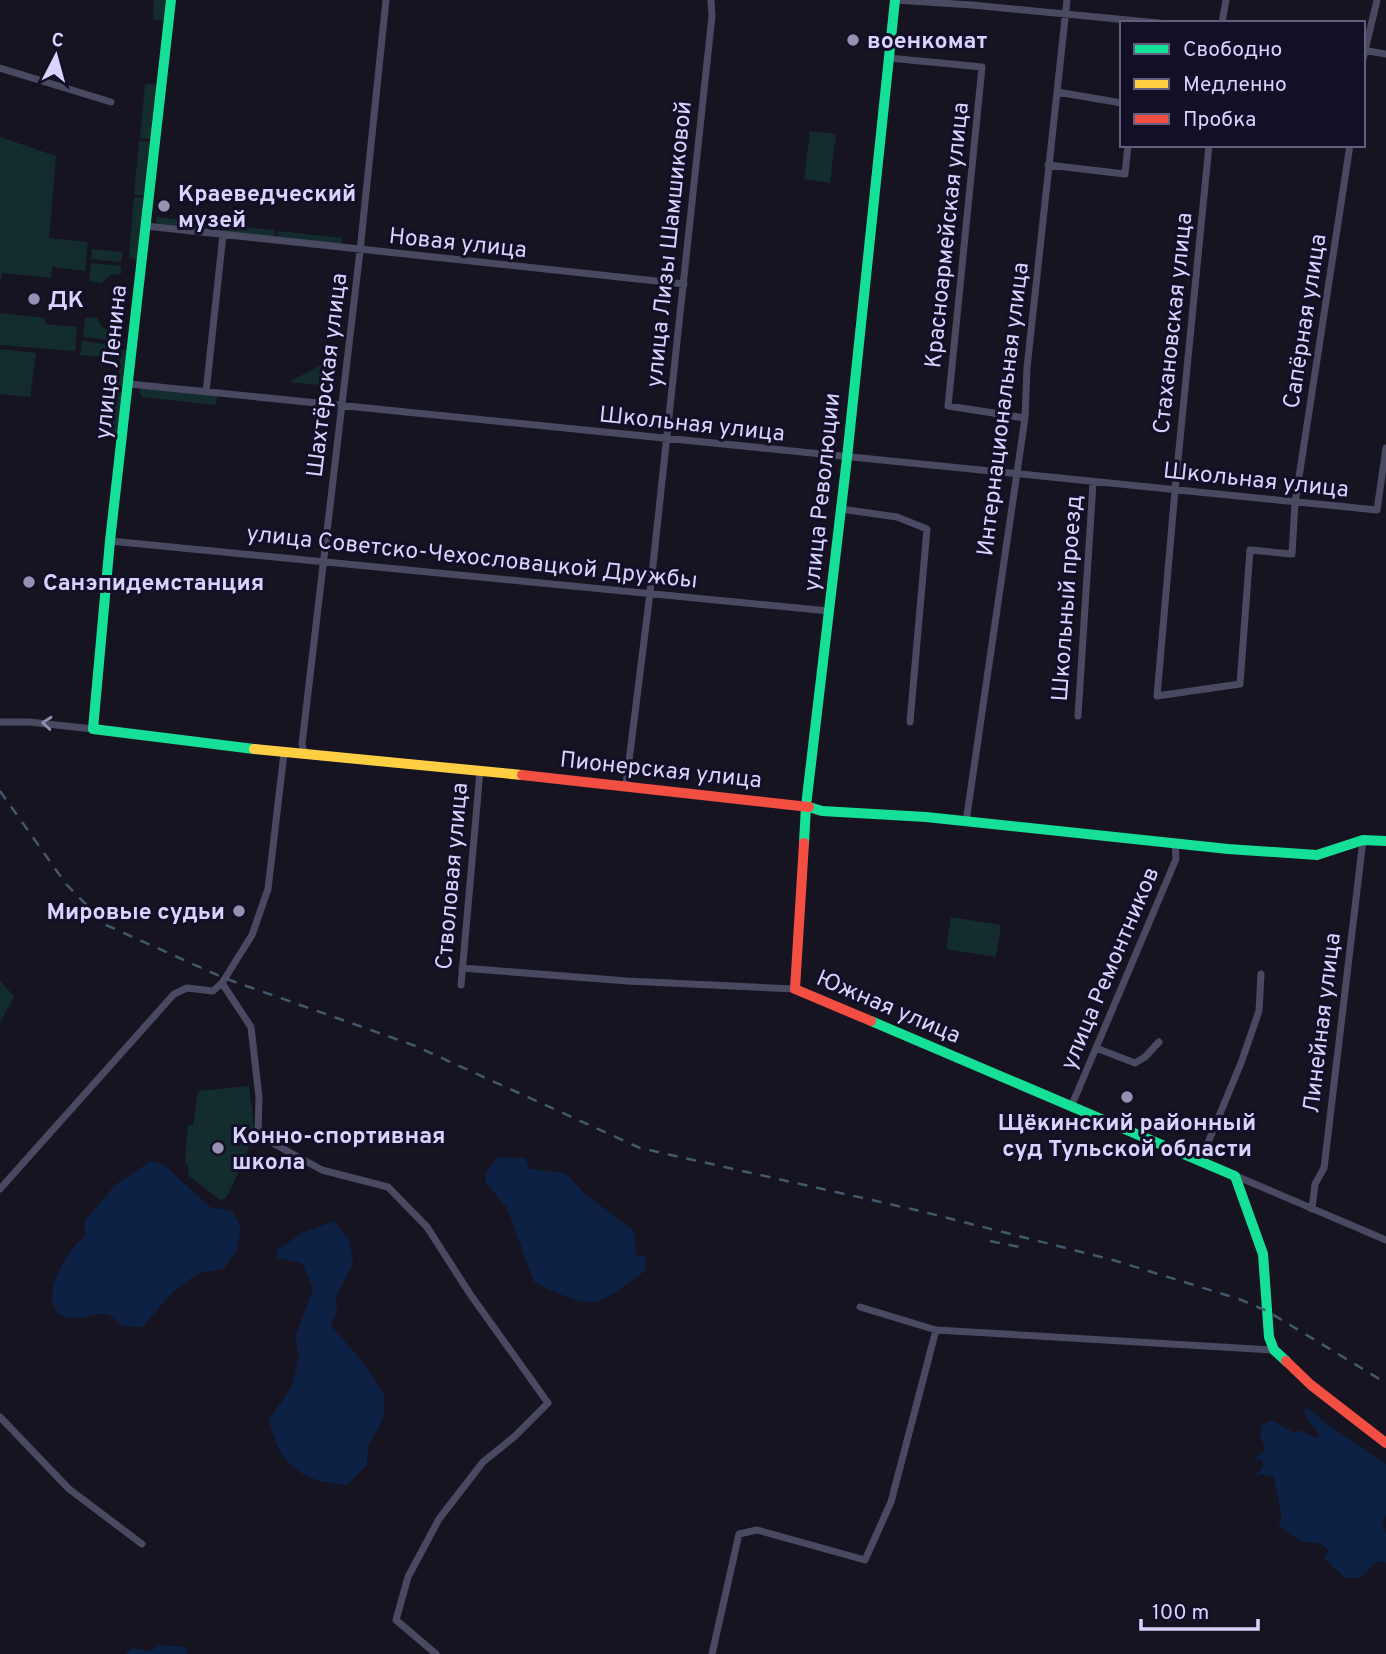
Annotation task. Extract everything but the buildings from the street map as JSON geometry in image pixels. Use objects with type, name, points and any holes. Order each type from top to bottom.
[{"type":"street","name":"улица Ленина","points":[[93,729],[110,541],[171,0]]},
{"type":"street","name":"Шахтёрская улица","points":[[304,753],[302,744],[360,251],[386,0]]},
{"type":"street","name":"улица Лизы Шамшиковой","points":[[626,785],[684,284],[712,16],[711,0]]},
{"type":"street","points":[[895,0],[972,2],[1141,21]]},
{"type":"street","name":"улица Революции","points":[[795,989],[806,806],[847,458],[895,0]]},
{"type":"street","name":"Интернациональная улица","points":[[966,822],[1025,418],[1027,368],[1067,0]]},
{"type":"street","points":[[1222,21],[1226,0]]},
{"type":"street","points":[[1365,49],[1377,0]]},
{"type":"street","points":[[1365,53],[1386,54]]},
{"type":"street","name":"Красноармейская улица","points":[[889,58],[982,67],[948,406],[1025,418]]},
{"type":"street","points":[[0,68],[111,102]]},
{"type":"street","points":[[1057,92],[1120,103]]},
{"type":"street","points":[[1048,165],[1125,174],[1128,147]]},
{"type":"street","name":"Стахановская улица","points":[[1209,147],[1157,696],[1240,684],[1250,550],[1292,554],[1295,503]]},
{"type":"street","name":"Сапёрная улица","points":[[1295,503],[1350,147]]},
{"type":"street","name":"Новая улица","points":[[146,226],[684,284]]},
{"type":"street","points":[[206,392],[223,235]]},
{"type":"street","name":"Школьная улица","points":[[129,384],[1377,510],[1386,449]]},
{"type":"street","name":"Школьный проезд","points":[[1078,716],[1093,482]]},
{"type":"street","points":[[841,509],[897,517],[927,529],[910,722]]},
{"type":"street","name":"улица Советско-Чехословацкой Дружбы","points":[[110,541],[829,611]]},
{"type":"street","name":"Пионерская улица","points":[[0,722],[29,722],[284,753],[626,785],[806,806],[822,811],[926,817],[1175,843],[1317,855],[1363,840]]},
{"type":"street","points":[[0,1189],[174,994],[187,988],[213,991],[223,981],[253,935],[268,889],[284,753]]},
{"type":"street","name":"Стволовая улица","points":[[461,985],[480,771]]},
{"type":"street","points":[[1363,840],[1386,841]]},
{"type":"street","name":"Линейная улица","points":[[1312,1209],[1315,1184],[1324,1168],[1363,840]]},
{"type":"street","name":"улица Ремонтников","points":[[1071,1107],[1176,859],[1175,843]]},
{"type":"street","name":"Южная улица","points":[[462,968],[626,981],[795,989],[1235,1176]]},
{"type":"street","points":[[1200,1162],[1241,1063],[1259,1011],[1261,974]]},
{"type":"street","points":[[223,981],[251,1027],[260,1097],[258,1135],[322,1170],[388,1187],[427,1227],[470,1294],[548,1403],[514,1437],[483,1462],[464,1484],[439,1518],[408,1577],[396,1620],[436,1654]]},
{"type":"street","points":[[1096,1048],[1135,1063],[1145,1057],[1158,1042]]},
{"type":"street","points":[[1235,1176],[1386,1240]]},
{"type":"street","points":[[1235,1176],[1263,1254],[1269,1337],[1274,1350],[1311,1385],[1386,1443]]},
{"type":"street","points":[[860,1307],[936,1331],[1274,1350]]},
{"type":"street","points":[[712,1654],[739,1534],[757,1530],[865,1560],[891,1502],[936,1331]]},
{"type":"street","points":[[0,1417],[69,1489],[142,1544]]},
{"type":"green space","points":[[154,0],[169,0],[166,21],[153,20]]},
{"type":"green space","points":[[145,84],[159,85],[153,139],[140,138]]},
{"type":"green space","points":[[810,131],[836,134],[830,183],[804,179]]},
{"type":"green space","points":[[0,137],[56,156],[49,238],[88,242],[85,271],[52,267],[51,278],[3,273],[0,281]]},
{"type":"green space","points":[[139,141],[153,142],[147,196],[134,195]]},
{"type":"green space","points":[[134,197],[147,198],[140,260],[129,258]]},
{"type":"green space","points":[[157,217],[220,224],[219,233],[156,226]]},
{"type":"green space","points":[[223,225],[275,230],[274,239],[222,233]]},
{"type":"green space","points":[[278,231],[342,238],[341,247],[277,239]]},
{"type":"green space","points":[[92,249],[123,252],[121,262],[91,259]]},
{"type":"green space","points":[[91,263],[121,266],[121,274],[111,275],[101,283],[89,281]]},
{"type":"green space","points":[[0,313],[45,318],[45,324],[77,327],[75,351],[0,345]]},
{"type":"green space","points":[[85,317],[97,318],[102,327],[116,334],[116,341],[83,337]]},
{"type":"green space","points":[[82,341],[115,345],[114,358],[80,355]]},
{"type":"green space","points":[[0,349],[36,353],[30,397],[0,394]]},
{"type":"green space","points":[[121,350],[130,351],[126,389],[117,388]]},
{"type":"green space","points":[[333,359],[330,386],[289,382]]},
{"type":"green space","points":[[140,387],[217,395],[216,405],[142,397]]},
{"type":"green space","points":[[116,391],[126,392],[121,435],[112,434]]},
{"type":"green space","points":[[951,917],[1001,925],[996,957],[946,949]]},
{"type":"green space","points":[[0,981],[14,996],[0,1023]]},
{"type":"green space","name":"Конно-спортивная школа","points":[[249,1086],[255,1133],[230,1191],[225,1199],[220,1200],[189,1176],[185,1162],[188,1125],[193,1125],[198,1091]]},
{"type":"water","points":[[498,1157],[525,1158],[530,1169],[565,1173],[585,1194],[634,1231],[636,1255],[647,1257],[645,1271],[612,1294],[592,1302],[570,1298],[534,1282],[507,1208],[486,1183],[486,1172]]},
{"type":"water","points":[[151,1161],[163,1164],[210,1207],[232,1211],[241,1227],[237,1251],[224,1268],[197,1274],[173,1292],[142,1327],[122,1326],[104,1314],[75,1318],[58,1314],[52,1300],[55,1281],[68,1255],[85,1236],[85,1221],[115,1185]]},
{"type":"water","points":[[334,1221],[350,1241],[353,1263],[336,1297],[337,1311],[331,1326],[363,1362],[385,1396],[383,1420],[368,1446],[367,1465],[347,1485],[317,1480],[294,1468],[279,1449],[269,1420],[292,1386],[299,1356],[295,1338],[313,1289],[302,1263],[277,1258],[277,1250],[302,1233]]},
{"type":"water","points":[[1308,1408],[1328,1425],[1386,1464],[1386,1514],[1383,1523],[1386,1563],[1377,1561],[1360,1578],[1345,1578],[1324,1558],[1329,1551],[1320,1543],[1302,1542],[1278,1525],[1282,1518],[1274,1477],[1262,1474],[1256,1476],[1263,1466],[1262,1460],[1254,1458],[1263,1453],[1265,1447],[1260,1436],[1263,1424],[1271,1420],[1295,1433],[1300,1430],[1318,1439],[1319,1434],[1307,1419],[1304,1410]]},
{"type":"water","points":[[159,1645],[186,1647],[187,1654],[126,1654],[132,1648],[151,1651]]},
{"type":"railway","points":[[0,791],[66,884],[106,925],[224,978],[413,1045],[640,1148],[916,1210],[1113,1260],[1239,1299],[1267,1311],[1386,1383]]},
{"type":"railway","points":[[990,1241],[1024,1248]]},
{"type":"traffic: fast","points":[[171,0],[110,541],[93,729],[254,749]]},
{"type":"traffic: fast","points":[[804,843],[895,0]]},
{"type":"traffic: fast","points":[[809,807],[822,811],[926,817],[1228,849],[1317,855],[1363,840],[1386,841]]},
{"type":"traffic: fast","points":[[871,1021],[1235,1176],[1263,1254],[1269,1337],[1274,1350],[1286,1361]]},
{"type":"traffic: slow","points":[[254,749],[522,775]]},
{"type":"traffic: jam","points":[[522,775],[809,807]]},
{"type":"traffic: jam","points":[[804,843],[795,989],[871,1021]]},
{"type":"traffic: jam","points":[[1286,1361],[1311,1385],[1386,1443]]},
{"type":"place","name":"военкомат","points":[[853,40]]},
{"type":"place","name":"Краеведческий музей","points":[[164,206]]},
{"type":"place","name":"ДК","points":[[34,299]]},
{"type":"place","name":"Санэпидемстанция","points":[[29,582]]},
{"type":"place","name":"Мировые судьи","points":[[239,911]]},
{"type":"place","name":"Щёкинский районный суд Тульской области","points":[[1127,1097]]},
{"type":"place","name":"Конно-спортивная школа","points":[[218,1148]]}]
